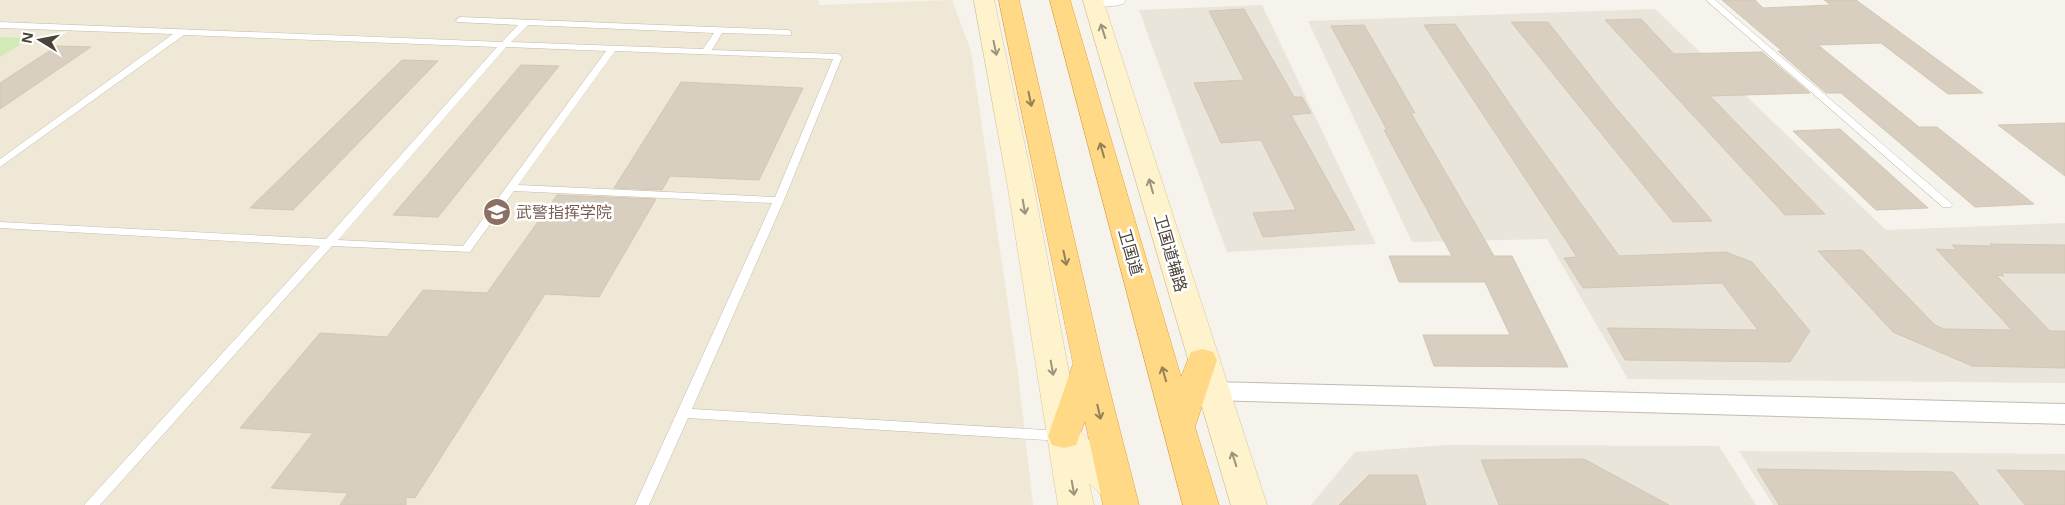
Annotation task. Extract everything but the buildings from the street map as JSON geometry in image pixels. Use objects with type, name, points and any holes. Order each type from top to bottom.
[{"type":"highway","points":[[1009,0],[1119,498]]},
{"type":"highway","name":"卫国道","points":[[1060,0],[1201,505]]},
{"type":"highway","points":[[1179,427],[1202,360]]},
{"type":"highway","points":[[1064,436],[1088,364]]},
{"type":"main road","points":[[984,0],[1021,188],[1076,505]]},
{"type":"main road","name":"卫国道辅路","points":[[1093,0],[1129,111],[1202,360],[1249,505]]},
{"type":"main road","points":[[1064,436],[1119,498]]},
{"type":"street","points":[[1093,0],[1116,0]]},
{"type":"street","points":[[1212,391],[2065,414]]},
{"type":"lane","points":[[1710,0],[1947,205]]},
{"type":"lane","points":[[460,20],[788,33]]},
{"type":"lane","points":[[91,505],[330,243],[504,44],[526,23]]},
{"type":"lane","points":[[0,25],[838,57],[779,200],[642,505]]},
{"type":"lane","points":[[706,52],[720,30]]},
{"type":"lane","points":[[0,164],[182,32]]},
{"type":"lane","points":[[0,225],[466,250],[613,48]]},
{"type":"lane","points":[[511,188],[779,200]]},
{"type":"lane","points":[[682,413],[1064,436]]},
{"type":"shaded area","name":"武警指挥学院","points":[[0,0],[819,0],[819,5],[952,0],[971,51],[1018,373],[1033,505],[0,505]]},
{"type":"shaded area","points":[[1262,5],[1376,244],[1227,252],[1139,10]]},
{"type":"shaded area","points":[[1655,9],[1886,230],[2065,223],[2065,383],[1628,379],[1547,239],[1412,242],[1308,21]]},
{"type":"shaded area","points":[[1446,445],[1719,446],[1756,505],[1311,505],[1355,452]]},
{"type":"shaded area","points":[[1739,451],[2065,454],[2065,505],[1773,505]]},
{"type":"green space","points":[[0,37],[31,38],[0,57]]},
{"type":"place","name":"武警指挥学院","points":[[497,212]]}]
